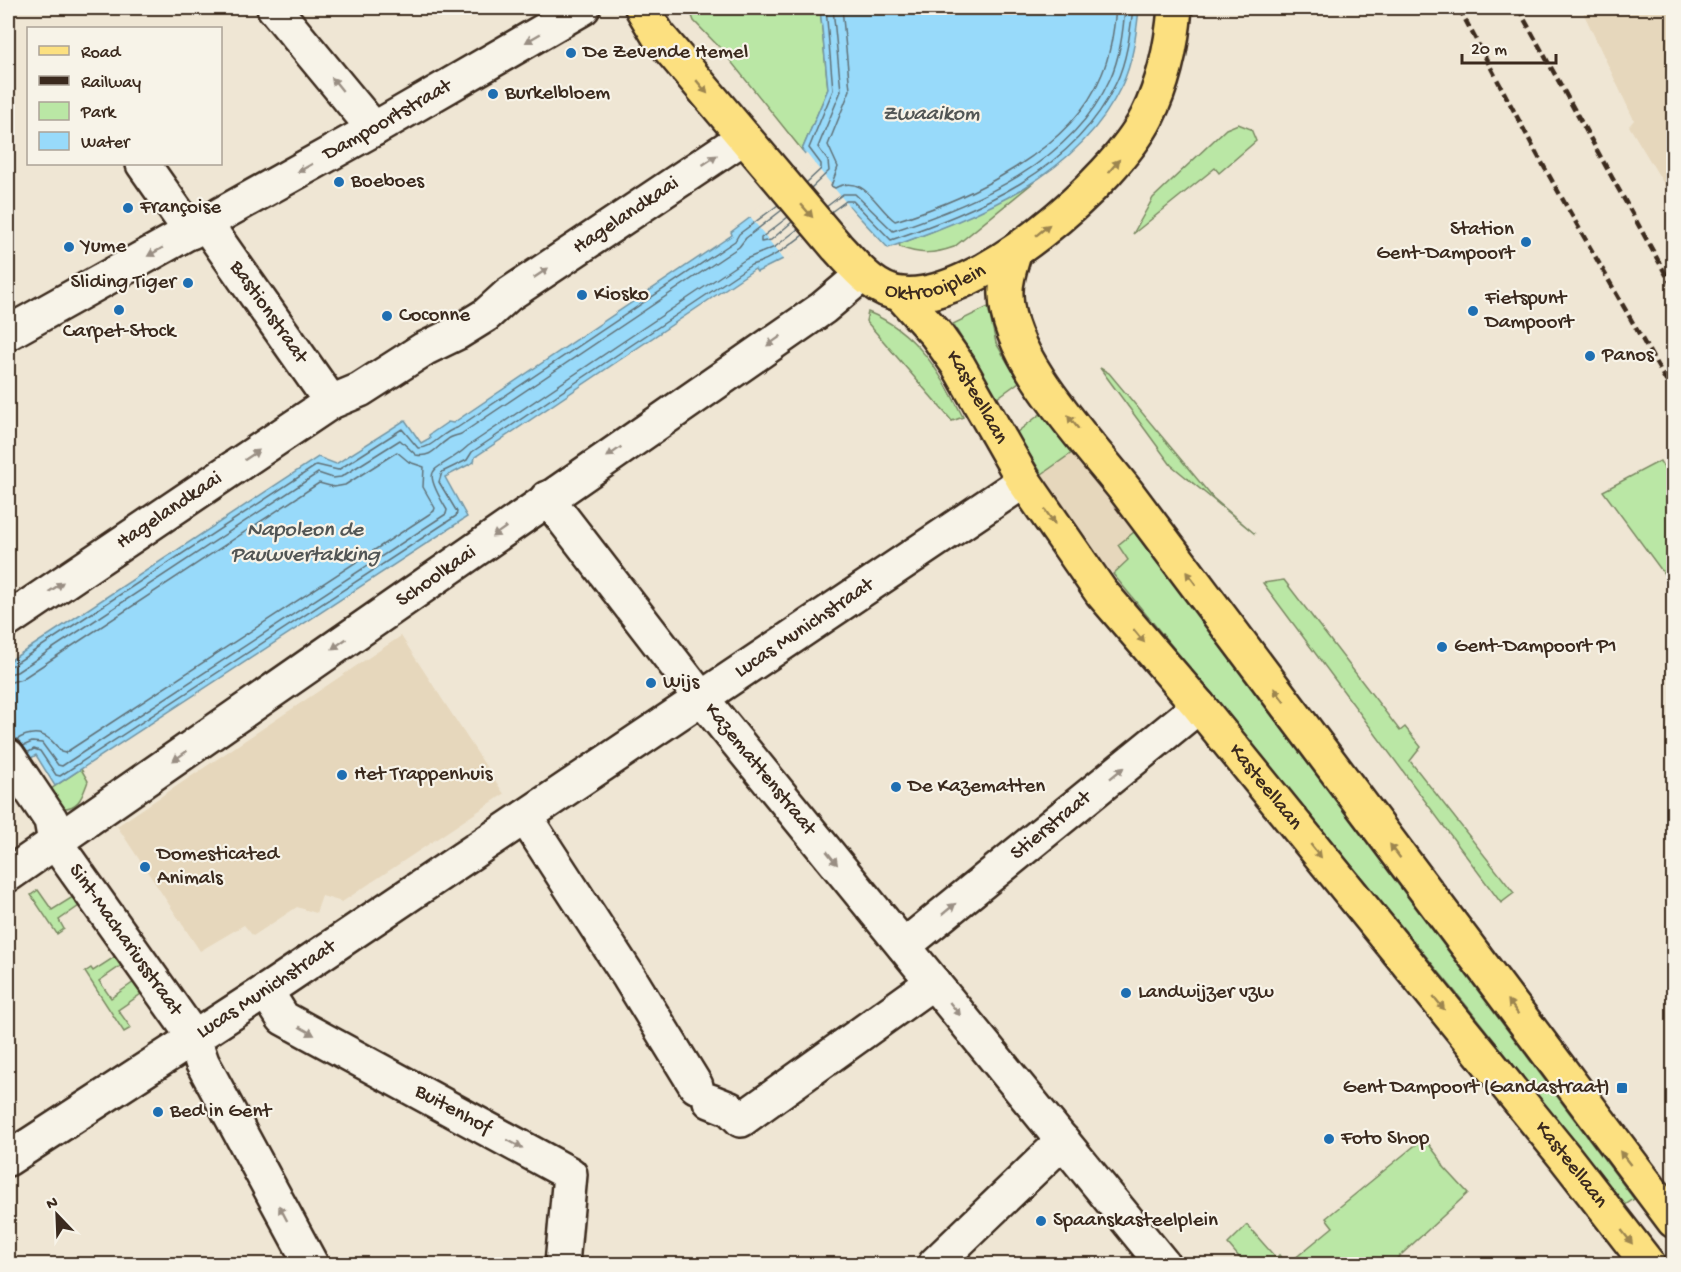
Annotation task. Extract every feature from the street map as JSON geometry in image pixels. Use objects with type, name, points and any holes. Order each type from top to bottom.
[{"type":"main road","name":"Oktrooiplein","points":[[642,8],[658,35],[862,275],[880,287],[901,294],[929,292],[953,285],[1014,254],[1104,177],[1127,150],[1147,117],[1160,87],[1172,37],[1175,8]]},
{"type":"main road","points":[[1014,254],[1006,295],[1011,324],[1020,350],[1674,1221]]},
{"type":"main road","name":"Kasteellaan","points":[[901,294],[936,334],[958,365],[1024,481],[1101,591],[1199,706],[1556,1146],[1647,1264]]},
{"type":"street","points":[[274,8],[374,129]]},
{"type":"street","name":"Dampoortstraat","points":[[8,333],[374,129],[583,8]]},
{"type":"street","name":"Hagelandkaai","points":[[8,620],[331,402],[360,390],[424,349],[457,333],[486,315],[508,295],[744,137]]},
{"type":"street","points":[[144,165],[198,228]]},
{"type":"street","name":"Bastionstraat","points":[[198,228],[331,402]]},
{"type":"street","name":"Schoolkaai","points":[[8,875],[53,831],[547,498],[823,308],[862,275]]},
{"type":"street","name":"Lucas Munichstraat","points":[[8,1160],[193,1036],[266,991],[1024,481]]},
{"type":"street","name":"Kazemattenstraat","points":[[547,498],[702,699],[1055,1130]]},
{"type":"street","name":"Stierstraat","points":[[904,946],[1199,706]]},
{"type":"street","name":"Sint-Machariusstraat","points":[[8,756],[53,831],[193,1036],[202,1062],[310,1264]]},
{"type":"street","points":[[525,817],[703,1094],[730,1109],[741,1120],[933,982]]},
{"type":"street","name":"Buitenhof","points":[[266,991],[283,1018],[570,1174],[562,1264]]},
{"type":"street","points":[[935,1264],[1055,1130],[1163,1264]]},
{"type":"shaded area","points":[[1581,8],[1673,8],[1673,199],[1629,126],[1634,120]]},
{"type":"shaded area","points":[[1073,452],[1134,532],[1118,545],[1128,560],[1113,574],[1089,547],[1042,474]]},
{"type":"shaded area","name":"Het Trappenhuis","points":[[401,636],[504,794],[342,902],[322,896],[316,913],[297,907],[253,936],[244,925],[200,951],[117,826]]},
{"type":"green space","points":[[689,8],[820,8],[828,89],[802,150],[721,49],[694,21]]},
{"type":"green space","points":[[1238,124],[1251,129],[1256,141],[1219,173],[1215,168],[1133,234],[1153,198],[1226,129]]},
{"type":"green space","points":[[1034,182],[954,247],[927,253],[900,247],[899,244],[968,216]]},
{"type":"green space","points":[[988,307],[996,343],[1019,382],[997,398],[953,324]]},
{"type":"green space","points":[[868,312],[900,330],[925,355],[946,385],[963,417],[952,421],[866,321]]},
{"type":"green space","points":[[1100,368],[1109,373],[1213,498],[1255,534],[1171,465]]},
{"type":"green space","points":[[1043,412],[1073,452],[1042,474],[1016,433]]},
{"type":"green space","points":[[1660,461],[1673,484],[1673,586],[1603,491]]},
{"type":"green space","points":[[1134,532],[1634,1199],[1625,1205],[1466,1005],[1113,574],[1128,560],[1118,545]]},
{"type":"green space","points":[[1284,580],[1400,731],[1405,727],[1421,747],[1410,761],[1514,893],[1501,903],[1263,583]]},
{"type":"green space","points":[[81,769],[88,781],[79,801],[71,807],[59,808],[48,791]]},
{"type":"green space","points":[[38,890],[52,910],[76,895],[82,904],[59,920],[64,929],[57,934],[31,895]]},
{"type":"green space","points":[[116,956],[122,965],[99,981],[111,998],[134,982],[141,994],[118,1010],[131,1028],[124,1032],[85,972],[91,968],[93,971]]},
{"type":"green space","points":[[1424,1138],[1444,1167],[1468,1193],[1391,1264],[1288,1264],[1333,1227],[1326,1218]]},
{"type":"green space","points":[[1247,1225],[1276,1258],[1279,1255],[1286,1264],[1245,1264],[1228,1244]]},
{"type":"water","points":[[820,8],[1139,9],[1129,67],[1122,85],[1103,117],[1080,145],[1053,169],[990,207],[888,248],[849,206],[783,259],[757,272],[755,269],[475,457],[474,462],[445,477],[467,517],[55,786],[36,755],[8,772],[8,717],[10,715],[8,710],[8,662],[318,457],[336,464],[405,420],[421,443],[430,438],[429,435],[448,422],[453,423],[732,235],[731,232],[816,168],[802,150],[828,89]]},
{"type":"pier","points":[[806,153],[864,225],[849,210],[785,261],[749,215],[812,167],[803,156]]},
{"type":"railway","points":[[1459,8],[1538,156],[1674,395]]},
{"type":"railway","points":[[1518,8],[1674,289]]},
{"type":"place","name":"De Zevende Hemel","points":[[571,53]]},
{"type":"place","name":"Burkelbloem","points":[[493,94]]},
{"type":"place","name":"Boeboes","points":[[339,182]]},
{"type":"place","name":"Françoise","points":[[128,208]]},
{"type":"place","name":"Station Gent-Dampoort","points":[[1526,242]]},
{"type":"place","name":"Yume","points":[[69,247]]},
{"type":"place","name":"Sliding Tiger","points":[[188,283]]},
{"type":"place","name":"Kiosko","points":[[582,295]]},
{"type":"place","name":"Carpet-Stock","points":[[119,310]]},
{"type":"place","name":"Fietspunt Dampoort","points":[[1473,311]]},
{"type":"place","name":"Coconne","points":[[387,316]]},
{"type":"place","name":"Panos","points":[[1590,356]]},
{"type":"place","name":"Gent-Dampoort P1","points":[[1442,647]]},
{"type":"place","name":"Wijs","points":[[651,683]]},
{"type":"place","name":"Het Trappenhuis","points":[[342,775]]},
{"type":"place","name":"De Kazematten","points":[[896,787]]},
{"type":"place","name":"Domesticated Animals","points":[[145,867]]},
{"type":"place","name":"Landwijzer vzw","points":[[1126,993]]},
{"type":"place","name":"Gent Dampoort (Gandastraat)","points":[[1622,1088]]},
{"type":"place","name":"Bed in Gent","points":[[158,1112]]},
{"type":"place","name":"Foto Shop","points":[[1329,1139]]},
{"type":"place","name":"Spaanskasteelplein","points":[[1041,1221]]},
{"type":"water label","name":"Zwaaikom","points":[[931,115]]},
{"type":"water label","name":"Napoleon de Pauwvertakking","points":[[305,544]]}]
